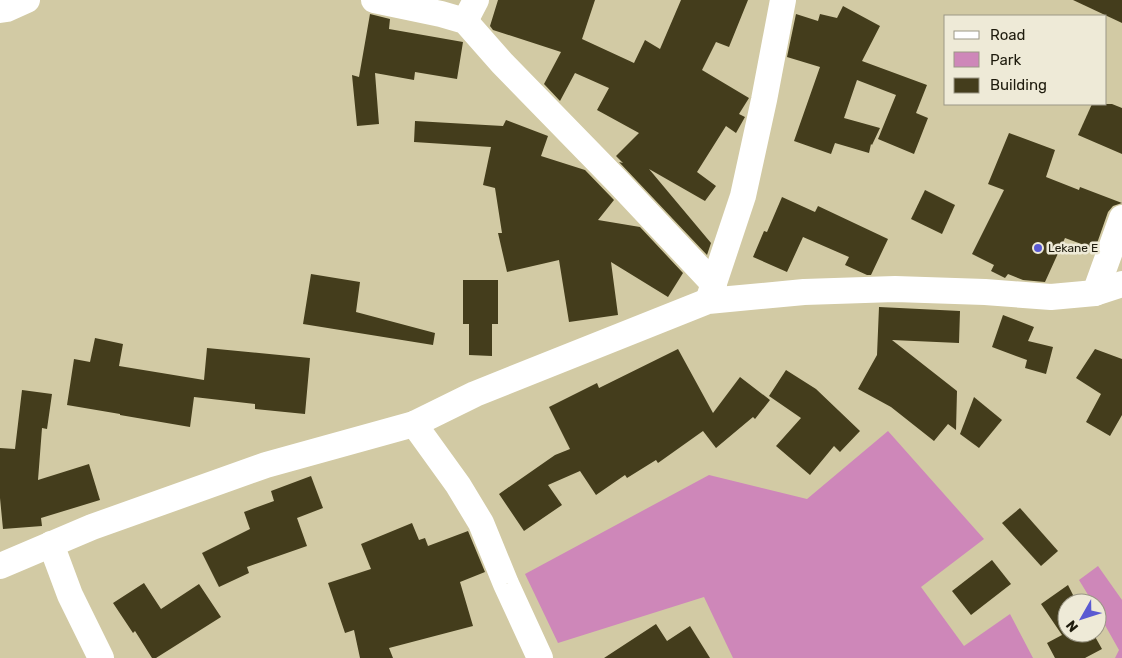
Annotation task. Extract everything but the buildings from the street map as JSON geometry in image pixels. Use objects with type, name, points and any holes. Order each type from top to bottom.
[{"type":"street","points":[[0,10],[27,0]]},
{"type":"street","points":[[374,0],[441,14],[470,11],[502,64],[618,182],[711,292]]},
{"type":"street","points":[[711,292],[742,196],[764,100],[783,0]]},
{"type":"street","points":[[1094,293],[1122,218]]},
{"type":"street","points":[[0,566],[92,527],[266,465],[414,424],[475,394],[711,292],[804,292],[895,289],[985,292],[1051,297],[1094,293],[1122,284]]},
{"type":"street","points":[[414,424],[458,485],[481,523],[506,584],[540,658]]},
{"type":"street","points":[[51,544],[70,595],[101,658]]},
{"type":"green space","points":[[888,431],[984,539],[921,587],[964,646],[1010,614],[1033,658],[733,658],[704,597],[558,643],[525,574],[709,475],[807,499]]},
{"type":"green space","points":[[1098,566],[1122,600],[1122,658],[1115,658],[1119,650],[1107,629],[1107,593],[1087,593],[1079,580]]},
{"type":"place","name":"Lekane E","points":[[1038,248]]}]
